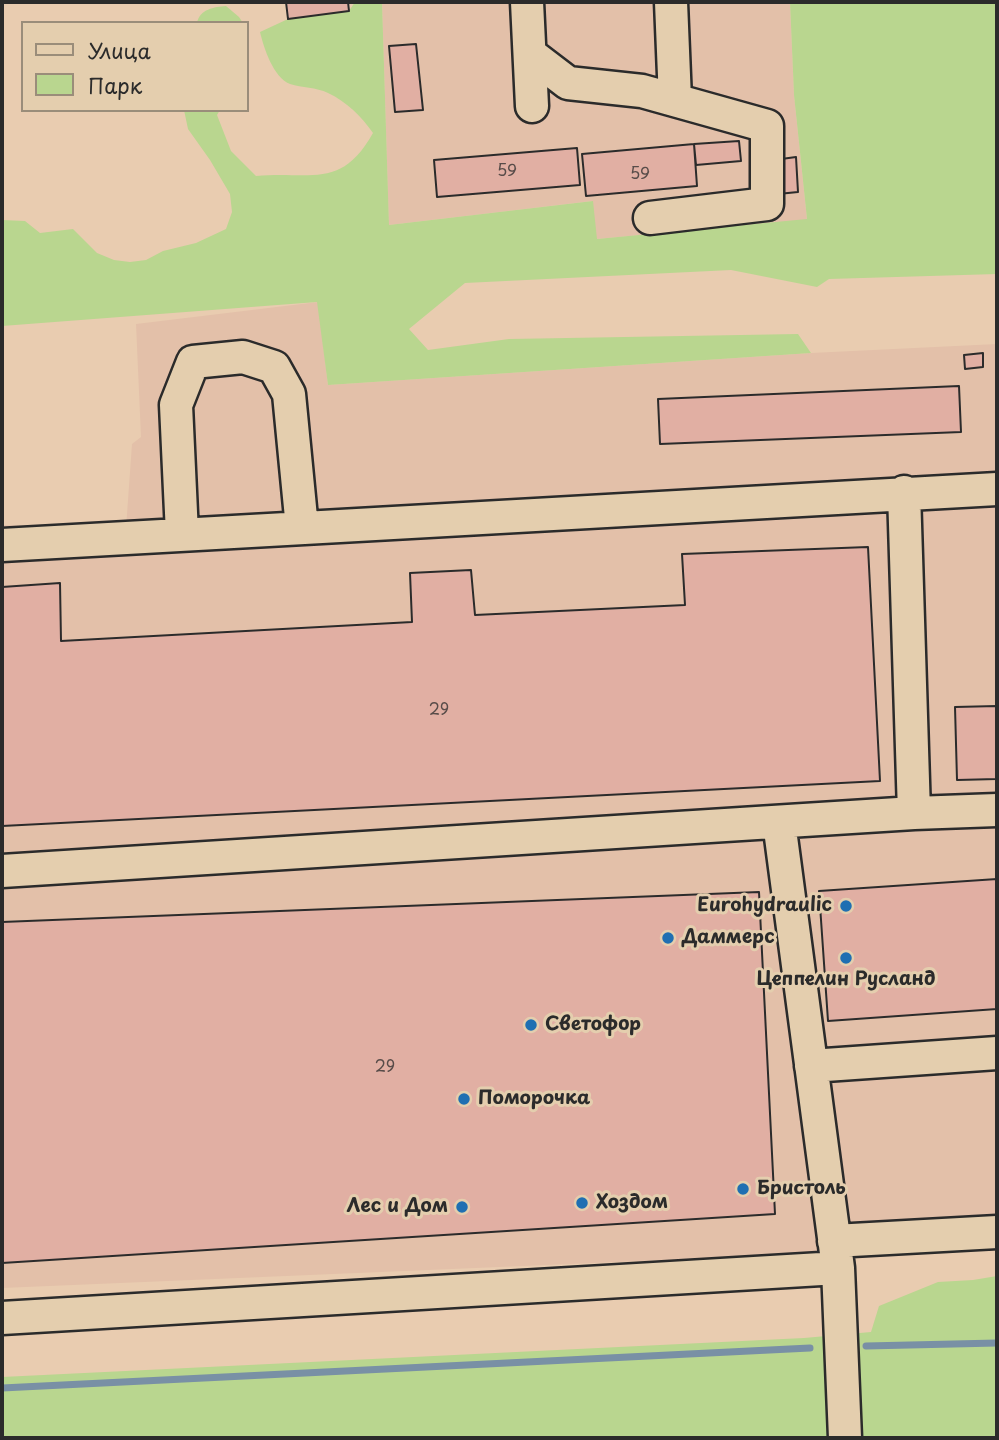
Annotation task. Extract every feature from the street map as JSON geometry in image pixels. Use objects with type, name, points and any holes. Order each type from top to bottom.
[{"type":"lane","points":[[527,2],[532,106]]},
{"type":"lane","points":[[671,2],[675,100]]},
{"type":"lane","points":[[530,54],[568,83],[642,91],[767,126],[766,204],[650,218]]},
{"type":"lane","points":[[182,534],[176,405],[193,362],[243,357],[274,366],[289,394],[302,527]]},
{"type":"lane","points":[[2,545],[904,492],[997,489]]},
{"type":"lane","points":[[904,492],[914,813]]},
{"type":"lane","points":[[2,871],[997,810]]},
{"type":"lane","points":[[779,822],[836,1254],[845,1438]]},
{"type":"lane","points":[[811,1066],[997,1053]]},
{"type":"lane","points":[[2,1318],[836,1254],[997,1232]]},
{"type":"shaded area","points":[[382,2],[790,2],[794,95],[807,220],[596,239],[592,201],[389,225]]},
{"type":"shaded area","points":[[318,302],[328,385],[811,353],[997,344],[997,1246],[2,1288],[2,525],[126,528],[132,444],[141,437],[136,324]]},
{"type":"green space","points":[[355,2],[382,2],[389,225],[593,201],[597,239],[807,219],[794,95],[790,2],[997,2],[997,274],[829,279],[817,287],[731,270],[465,283],[409,329],[428,350],[509,339],[798,334],[811,353],[328,385],[317,302],[2,326],[2,220],[25,221],[40,233],[73,229],[97,253],[114,260],[130,262],[146,260],[163,251],[196,243],[226,229],[232,212],[230,194],[188,129],[184,112],[219,112],[217,115],[231,151],[256,176],[323,174],[349,163],[373,133],[353,110],[335,97],[284,80],[270,61],[260,32],[288,19],[349,11]]},
{"type":"green space","points":[[226,6],[242,21],[198,21],[204,12]]},
{"type":"green space","points":[[997,1276],[997,1438],[2,1438],[2,1377],[804,1338],[871,1332],[879,1306],[938,1282]]},
{"type":"building","points":[[286,2],[348,2],[349,11],[288,19]]},
{"type":"building","points":[[416,44],[423,110],[395,112],[389,46]]},
{"type":"building","points":[[739,141],[741,161],[696,165],[694,144]]},
{"type":"building","points":[[694,144],[697,186],[586,196],[582,154]]},
{"type":"building","points":[[577,148],[580,185],[437,197],[434,160]]},
{"type":"building","points":[[796,157],[798,192],[778,194],[774,160]]},
{"type":"building","points":[[983,353],[983,367],[965,369],[964,355]]},
{"type":"building","points":[[959,386],[961,432],[660,444],[658,399]]},
{"type":"building","points":[[868,547],[880,781],[2,826],[2,587],[60,583],[61,641],[412,622],[410,573],[471,570],[475,615],[685,605],[682,554]]},
{"type":"building","points":[[997,706],[997,779],[957,780],[955,707]]},
{"type":"building","points":[[997,879],[997,1009],[828,1021],[819,891]]},
{"type":"building","points":[[759,892],[775,1214],[2,1263],[2,922]]},
{"type":"waterway","points":[[866,1346],[997,1343]]},
{"type":"waterway","points":[[2,1388],[810,1348]]},
{"type":"place","name":"Eurohydraulic","points":[[846,906]]},
{"type":"place","name":"Даммерс","points":[[668,938]]},
{"type":"place","name":"Цеппелин Русланд","points":[[846,958]]},
{"type":"place","name":"Светофор","points":[[531,1025]]},
{"type":"place","name":"Поморочка","points":[[464,1099]]},
{"type":"place","name":"Бристоль","points":[[743,1189]]},
{"type":"place","name":"Хоздом","points":[[582,1203]]},
{"type":"place","name":"Лес и Дом","points":[[462,1207]]}]
